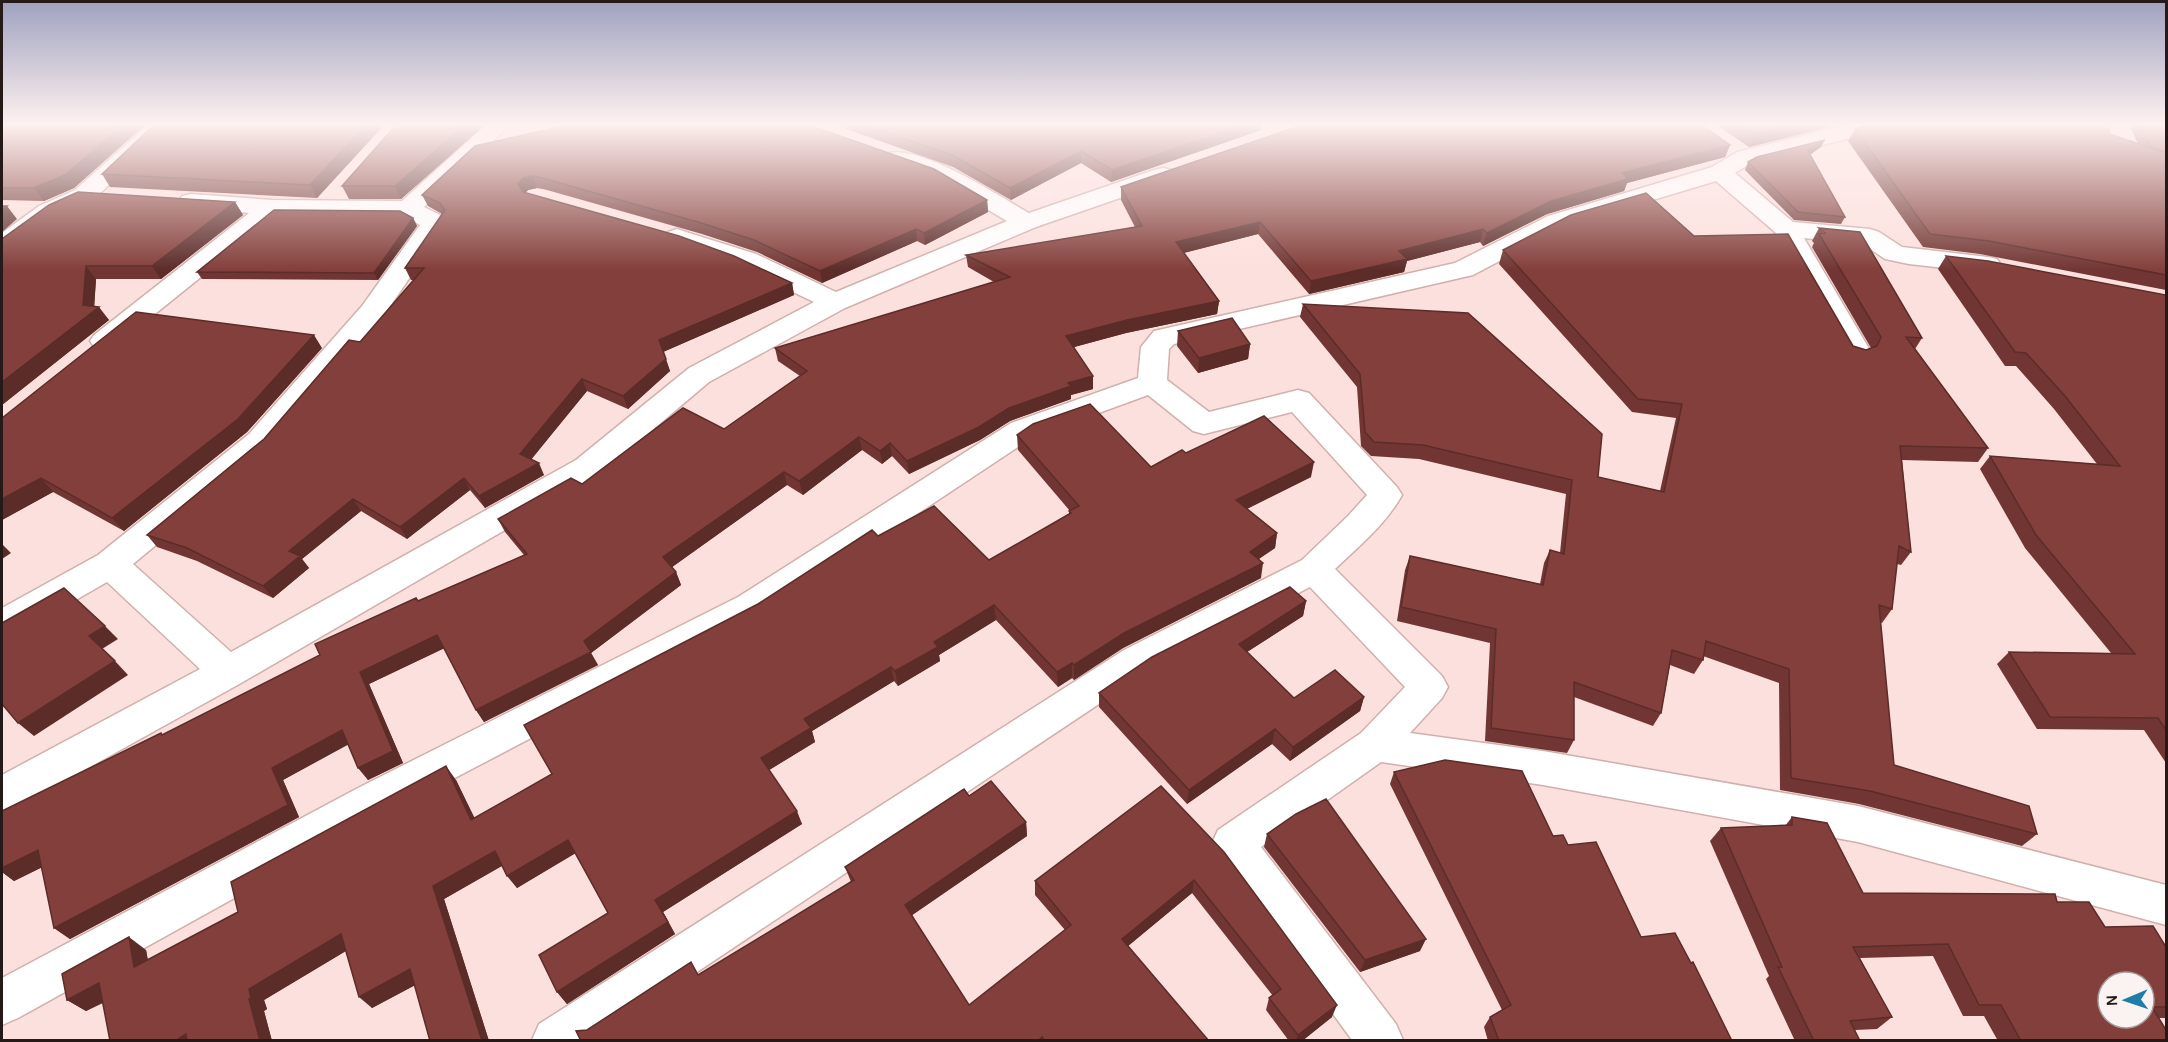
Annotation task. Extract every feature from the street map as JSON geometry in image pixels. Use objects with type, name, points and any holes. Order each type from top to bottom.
[{"type":"street","points":[[2,245],[48,211],[84,195],[109,173]]},
{"type":"street","points":[[408,209],[447,173]]},
{"type":"street","points":[[940,173],[1027,222]]},
{"type":"street","points":[[2,795],[228,672],[587,468],[699,375],[835,302],[1027,222],[1170,173]]},
{"type":"street","points":[[1152,383],[1155,347],[1164,337],[1464,269],[1557,221],[1690,173]]},
{"type":"street","points":[[1742,173],[1786,229],[1857,352]]},
{"type":"street","points":[[84,195],[119,197]]},
{"type":"street","points":[[2,625],[110,564],[260,442],[372,312],[435,222],[408,209],[333,198],[272,207],[166,200]]},
{"type":"street","points":[[86,355],[272,207]]},
{"type":"street","points":[[13,209],[48,211]]},
{"type":"street","points":[[1786,229],[1870,237],[1894,253],[2015,271]]},
{"type":"street","points":[[658,232],[747,260],[835,302]]},
{"type":"street","points":[[555,1041],[1137,660],[1314,569],[1360,525],[1386,495],[1298,400],[1204,424],[1152,383]]},
{"type":"street","points":[[2,1002],[372,801],[750,607],[1022,430],[1152,383]]},
{"type":"street","points":[[110,564],[228,672]]},
{"type":"street","points":[[1314,569],[1429,687],[1375,745],[1233,843],[1372,1038]]},
{"type":"street","points":[[1375,745],[1543,768],[1858,824],[2166,905]]},
{"type":"building","points":[[2,173],[68,173],[34,188],[2,188]]},
{"type":"building","points":[[103,173],[322,173],[310,185],[102,174]]},
{"type":"building","points":[[354,173],[410,173],[395,186],[342,186]]},
{"type":"building","points":[[446,173],[940,173],[987,200],[924,233],[916,229],[820,271],[754,240],[698,222],[542,178],[533,176],[523,178],[518,184],[523,192],[679,236],[734,256],[792,283],[659,340],[666,359],[623,396],[582,379],[520,454],[539,463],[479,496],[464,478],[400,527],[353,499],[289,551],[300,556],[263,586],[187,548],[147,535],[264,439],[349,340],[360,342],[424,268],[405,268],[445,210],[440,203],[422,195]]},
{"type":"building","points":[[983,173],[1040,173],[1010,188]]},
{"type":"building","points":[[1163,173],[1623,173],[1628,179],[1551,201],[1487,233],[1483,229],[1399,251],[1407,259],[1311,281],[1260,222],[1176,242],[1219,301],[1127,320],[1066,336],[1093,376],[1068,383],[1071,386],[1009,408],[979,427],[907,461],[890,443],[880,451],[859,437],[799,481],[784,472],[663,557],[676,572],[584,641],[591,652],[476,710],[437,635],[360,672],[393,751],[358,768],[342,730],[272,768],[288,805],[54,928],[38,850],[2,868],[2,811],[161,733],[162,735],[320,655],[315,644],[416,598],[418,601],[527,554],[498,519],[571,478],[582,484],[683,408],[724,429],[807,371],[775,348],[1010,277],[966,255],[1142,226],[1121,187]]},
{"type":"building","points":[[1759,173],[1820,173],[1845,217],[1798,212]]},
{"type":"building","points":[[1886,173],[2166,173],[2166,275],[1989,241],[1930,234]]},
{"type":"building","points":[[78,192],[235,202],[152,266],[86,266],[83,305],[99,307],[2,382],[2,239],[49,205]]},
{"type":"building","points":[[1646,193],[1694,236],[1788,234],[1853,346],[1866,350],[1877,346],[1881,337],[1819,234],[1825,233],[1819,228],[1860,232],[1922,338],[1906,337],[1988,448],[1900,446],[1911,552],[1899,546],[1892,609],[1879,605],[1894,765],[2029,806],[2037,834],[1870,791],[1791,778],[1789,669],[1706,641],[1703,660],[1672,650],[1661,713],[1574,682],[1574,740],[1491,728],[1496,629],[1401,607],[1410,556],[1543,585],[1550,550],[1564,554],[1572,480],[1423,445],[1374,442],[1365,432],[1360,374],[1303,304],[1468,313],[1602,434],[1598,477],[1664,492],[1682,404],[1638,399],[1503,250],[1571,215]]},
{"type":"building","points":[[274,210],[400,211],[413,218],[374,273],[197,272]]},
{"type":"building","points":[[1946,256],[1988,261],[2166,295],[2166,730],[2158,718],[2050,717],[2009,652],[2135,654],[2036,535],[1990,456],[2120,466],[2065,396],[2026,353],[2015,352]]},
{"type":"building","points":[[136,312],[314,335],[238,419],[112,518],[41,478],[2,499],[2,418]]},
{"type":"building","points":[[1232,318],[1250,344],[1199,358],[1178,331]]},
{"type":"building","points":[[1090,404],[1151,467],[1182,450],[1186,453],[1264,416],[1314,462],[1236,500],[1277,533],[1250,552],[1263,563],[1124,633],[1074,665],[1072,663],[1057,672],[994,605],[934,642],[938,647],[895,671],[891,667],[804,719],[811,728],[761,758],[797,811],[655,900],[668,922],[557,992],[539,955],[608,913],[568,840],[507,876],[495,851],[433,886],[482,1041],[430,1041],[410,969],[359,997],[341,934],[249,989],[251,998],[249,999],[260,1041],[187,1041],[186,1034],[175,1041],[110,1041],[99,983],[67,1000],[62,974],[129,937],[134,967],[238,912],[231,882],[446,766],[471,820],[552,774],[524,725],[758,604],[872,530],[878,536],[934,506],[989,560],[1071,513],[1069,511],[1079,506],[1017,435],[1033,424]]},
{"type":"building","points":[[1290,587],[1306,601],[1239,644],[1294,698],[1335,670],[1364,697],[1293,747],[1275,729],[1189,790],[1099,693],[1152,657]]},
{"type":"building","points":[[64,588],[105,626],[89,636],[115,661],[18,723],[2,704],[2,623]]},
{"type":"building","points":[[1445,760],[1522,771],[1553,836],[1563,835],[1568,845],[1596,842],[1641,937],[1675,933],[1691,963],[1693,962],[1732,1041],[1499,1041],[1490,1017],[1511,1005],[1394,772]]},
{"type":"building","points":[[991,781],[1026,822],[905,905],[969,1005],[1071,925],[1035,881],[1161,786],[1224,852],[1337,1005],[1298,1035],[1269,998],[1281,989],[1194,880],[1122,939],[1209,1041],[1045,1041],[1042,1037],[1038,1041],[581,1041],[576,1031],[587,1030],[691,962],[698,975],[854,880],[845,867],[964,789],[969,796]]},
{"type":"building","points":[[1326,799],[1426,939],[1365,960],[1267,834],[1296,814]]},
{"type":"building","points":[[1792,817],[1827,823],[1863,893],[2055,894],[2057,902],[2089,902],[2105,927],[2153,926],[2166,947],[2166,1007],[2156,1007],[2156,970],[2096,970],[2096,1030],[2156,1030],[2156,1014],[2166,1030],[2166,1041],[2021,1041],[2001,1005],[1979,1005],[1948,944],[1853,947],[1892,1017],[1850,1021],[1860,1041],[1814,1041],[1778,967],[1782,967],[1721,828],[1792,825]]}]
